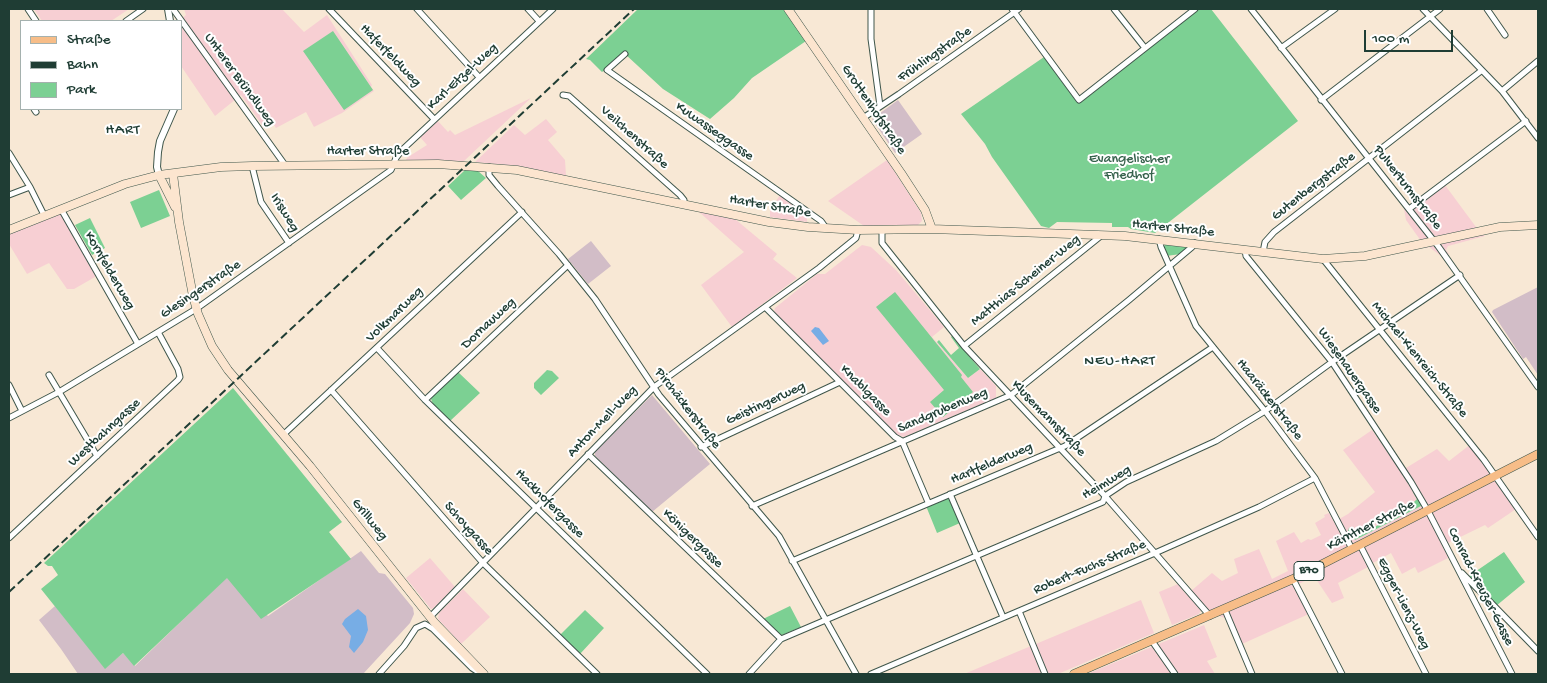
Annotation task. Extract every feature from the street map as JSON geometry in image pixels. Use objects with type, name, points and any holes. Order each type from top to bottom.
[{"type":"main road","name":"Grottenhofstraße","points":[[788,9],[925,210],[932,229]]},
{"type":"main road","name":"Harter Straße","points":[[9,230],[125,184],[159,175],[221,167],[394,164],[489,167],[543,175],[769,222],[826,228],[858,230],[932,229],[1102,235],[1159,239],[1323,259],[1365,256],[1500,228],[1538,225]]},
{"type":"main road","points":[[173,174],[179,222]]},
{"type":"main road","points":[[159,175],[179,222]]},
{"type":"main road","name":"Grillweg","points":[[179,222],[196,309],[212,346],[236,380],[284,434],[430,617],[483,674]]},
{"type":"main road","name":"Kärntner Straße","points":[[1074,674],[1092,670],[1152,641],[1293,579],[1538,454]]},
{"type":"street","points":[[28,9],[35,20]]},
{"type":"street","points":[[127,20],[143,9]]},
{"type":"street","name":"Unterer Bründlweg","points":[[173,9],[181,20]]},
{"type":"street","name":"Haferfeldweg","points":[[329,9],[434,119]]},
{"type":"street","points":[[417,9],[479,77]]},
{"type":"street","points":[[528,9],[539,22]]},
{"type":"street","name":"Karl-Etzel-Weg","points":[[394,164],[402,150],[553,9]]},
{"type":"street","points":[[871,9],[871,39],[880,106]]},
{"type":"street","points":[[1114,9],[1145,48]]},
{"type":"street","points":[[1015,10],[1079,100],[1195,9]]},
{"type":"street","name":"Pulverturmstraße","points":[[1251,9],[1435,242],[1538,386]]},
{"type":"street","points":[[1281,48],[1335,9]]},
{"type":"street","points":[[1423,9],[1502,91],[1538,138]]},
{"type":"street","points":[[1321,100],[1440,9]]},
{"type":"street","points":[[1487,9],[1504,35]]},
{"type":"street","name":"Frühlingstraße","points":[[863,118],[1015,10]]},
{"type":"street","name":"Unterer Bründlweg","points":[[182,22],[285,165]]},
{"type":"street","name":"Kuwasseggasse","points":[[624,54],[606,70],[821,221],[826,228]]},
{"type":"street","points":[[1502,91],[1538,61]]},
{"type":"street","name":"Gutenbergstraße","points":[[1263,252],[1265,242],[1274,232],[1481,70]]},
{"type":"street","name":"Veilchenstraße","points":[[563,95],[569,96],[680,195],[684,203]]},
{"type":"street","points":[[159,175],[157,168],[160,141],[174,110]]},
{"type":"street","points":[[1409,209],[1526,121]]},
{"type":"street","points":[[9,153],[30,187],[44,215]]},
{"type":"street","name":"Glesingerstraße","points":[[9,418],[59,392],[196,309],[391,170],[394,164]]},
{"type":"street","name":"Irisweg","points":[[252,166],[261,202],[289,243]]},
{"type":"street","name":"Pirchäckerstraße","points":[[489,167],[491,177],[568,265],[610,320],[659,395],[701,447],[779,536],[856,674]]},
{"type":"street","points":[[9,195],[30,187]]},
{"type":"street","name":"Kornfelderweg","points":[[61,209],[138,344]]},
{"type":"street","name":"Volkmarweg","points":[[284,434],[522,212]]},
{"type":"street","name":"Anton-Mell-Weg","points":[[430,617],[654,386],[765,307],[856,238],[858,230]]},
{"type":"street","name":"Klusemannstraße","points":[[882,230],[882,243],[964,346],[1105,496],[1210,616]]},
{"type":"street","name":"Matthias-Scheiner-Weg","points":[[964,346],[1102,235]]},
{"type":"street","name":"Haaräckerstraße","points":[[1159,239],[1196,326],[1265,411],[1315,478],[1352,549]]},
{"type":"street","points":[[1169,266],[1195,243]]},
{"type":"street","name":"Wiesenauergasse","points":[[1245,250],[1246,256],[1332,362],[1428,510]]},
{"type":"street","name":"Michael-Kienreich-Straße","points":[[1323,259],[1496,476],[1538,537]]},
{"type":"street","name":"Dornauweg","points":[[425,400],[568,265]]},
{"type":"street","name":"Sandgrubenweg","points":[[752,506],[1011,395],[1169,266]]},
{"type":"street","name":"Heimweg","points":[[749,674],[781,640],[825,619],[1103,502],[1105,496],[1126,482],[1216,441],[1265,411],[1332,362],[1460,275]]},
{"type":"street","name":"Knablgasse","points":[[765,307],[895,437],[902,441],[928,502]]},
{"type":"street","name":"Westbahngasse","points":[[9,538],[178,380],[180,377],[178,369],[158,332]]},
{"type":"street","name":"Hartfelderweg","points":[[792,561],[928,502],[1065,446],[1213,347]]},
{"type":"street","name":"Hackhofergasse","points":[[377,348],[425,400],[707,674]]},
{"type":"street","points":[[49,375],[97,456]]},
{"type":"street","name":"Geistingerweg","points":[[701,447],[840,382]]},
{"type":"street","points":[[9,385],[22,411]]},
{"type":"street","name":"Schoygasse","points":[[331,390],[483,563],[597,674]]},
{"type":"street","name":"Königergasse","points":[[588,454],[781,640]]},
{"type":"street","name":"Robert-Fuchs-Straße","points":[[871,674],[1155,553],[1259,506],[1315,478]]},
{"type":"street","points":[[950,494],[1003,617]]},
{"type":"street","name":"Conrad-Kreuzer-Gasse","points":[[1428,510],[1512,674]]},
{"type":"street","name":"Egger-Lienz-Weg","points":[[1360,545],[1426,674]]},
{"type":"street","points":[[1458,569],[1538,651]]},
{"type":"street","points":[[1293,579],[1342,674]]},
{"type":"street","points":[[1225,610],[1252,674]]},
{"type":"street","points":[[1019,611],[1046,674]]},
{"type":"street","points":[[379,674],[404,646],[416,628],[425,624],[433,629],[472,668],[483,674]]},
{"type":"street","points":[[1152,641],[1175,674]]},
{"type":"shaded area","points":[[34,9],[129,9],[112,20],[41,20]]},
{"type":"shaded area","points":[[184,9],[282,9],[304,32],[327,15],[374,91],[342,113],[314,127],[306,112],[276,128],[270,119],[262,125],[241,95],[215,116],[182,67],[182,20],[180,20],[186,15]]},
{"type":"shaded area","points":[[531,98],[464,161],[454,167],[400,167],[408,157],[427,145],[420,137],[437,120],[448,132],[450,130],[455,135]]},
{"type":"shaded area","points":[[898,100],[922,134],[895,153],[872,119]]},
{"type":"shaded area","points":[[546,119],[557,132],[548,140],[565,160],[566,176],[517,166],[475,162],[514,125],[525,135]]},
{"type":"shaded area","points":[[887,160],[921,213],[922,221],[918,225],[864,226],[828,201]]},
{"type":"shaded area","points":[[1442,181],[1476,227],[1485,236],[1448,246],[1446,250],[1449,254],[1441,256],[1429,247],[1426,248],[1406,220],[1404,209]]},
{"type":"shaded area","points":[[780,195],[807,214],[807,222],[770,217],[770,210]]},
{"type":"shaded area","points":[[698,211],[735,219],[777,254],[773,259],[797,278],[732,327],[701,285],[744,252]]},
{"type":"shaded area","points":[[61,212],[96,275],[74,289],[67,289],[49,263],[27,274],[9,244],[9,234]]},
{"type":"shaded area","points":[[591,241],[611,266],[588,284],[568,259]]},
{"type":"shaded area","points":[[862,245],[871,247],[896,270],[944,327],[932,337],[968,378],[980,369],[996,386],[996,398],[904,437],[897,435],[774,312],[775,308],[817,274],[825,274]]},
{"type":"shaded area","points":[[1538,287],[1538,375],[1526,357],[1523,359],[1492,312]]},
{"type":"shaded area","points":[[652,395],[710,464],[652,512],[595,456],[595,452]]},
{"type":"shaded area","points":[[1372,430],[1401,471],[1437,449],[1449,461],[1471,444],[1516,509],[1488,528],[1485,525],[1448,543],[1454,555],[1418,573],[1415,567],[1402,574],[1391,553],[1338,583],[1344,598],[1332,603],[1314,576],[1297,585],[1311,613],[1242,644],[1238,648],[1225,618],[1201,610],[1199,614],[1172,625],[1159,592],[1178,584],[1185,593],[1191,591],[1212,573],[1222,581],[1238,573],[1234,559],[1259,549],[1272,579],[1288,571],[1276,541],[1294,532],[1301,543],[1308,539],[1311,540],[1321,535],[1315,523],[1325,517],[1324,515],[1329,513],[1334,522],[1348,514],[1375,492],[1343,450]]},
{"type":"shaded area","points":[[361,551],[379,573],[385,574],[413,608],[414,614],[410,623],[363,674],[78,674],[39,620],[55,606],[105,668],[123,653],[135,666],[227,577],[268,616]]},
{"type":"shaded area","points":[[430,558],[455,587],[431,609],[406,578]]},
{"type":"shaded area","points":[[463,589],[490,617],[461,644],[438,619],[439,613]]},
{"type":"shaded area","points":[[1141,600],[1154,633],[1058,674],[964,674]]},
{"type":"shaded area","points":[[1204,625],[1217,657],[1207,661],[1215,674],[1087,674]]},
{"type":"green space","points":[[638,9],[784,9],[806,41],[752,78],[734,98],[710,119],[663,89],[625,54],[602,72],[590,60],[586,59]]},
{"type":"green space","name":"Evangelischer Friedhof","points":[[1199,9],[1211,9],[1298,121],[1155,233],[1128,227],[1112,227],[1112,223],[1057,222],[1049,228],[1041,226],[992,157],[985,144],[961,114],[1044,57],[1077,102],[1080,103]]},
{"type":"green space","points":[[333,31],[373,90],[344,110],[303,51]]},
{"type":"green space","points":[[465,170],[478,171],[486,178],[461,200],[448,186]]},
{"type":"green space","points":[[159,190],[170,216],[141,228],[130,202]]},
{"type":"green space","points":[[90,218],[105,248],[92,255],[75,225]]},
{"type":"green space","points":[[1166,244],[1188,248],[1181,254],[1166,256],[1163,247]]},
{"type":"green space","points":[[895,292],[962,375],[961,377],[973,392],[943,417],[930,402],[944,390],[876,307]]},
{"type":"green space","points":[[952,336],[980,369],[968,378],[937,342],[939,340],[951,355],[959,348]]},
{"type":"green space","points":[[547,370],[552,371],[559,378],[541,395],[534,388],[534,383]]},
{"type":"green space","points":[[458,372],[480,393],[450,421],[433,404],[431,399]]},
{"type":"green space","points":[[233,388],[342,522],[329,532],[351,559],[261,619],[227,578],[134,666],[123,653],[105,669],[41,589],[58,575],[52,566],[44,563]]},
{"type":"green space","points":[[1412,491],[1422,504],[1421,506],[1355,540],[1353,536],[1351,537],[1348,531],[1349,528],[1352,527],[1357,536],[1415,506],[1413,503],[1417,499]]},
{"type":"green space","points":[[948,498],[960,523],[937,533],[926,506]]},
{"type":"green space","points":[[1504,552],[1525,582],[1496,606],[1469,576]]},
{"type":"green space","points":[[790,606],[801,627],[782,635],[779,634],[763,619]]},
{"type":"green space","points":[[585,610],[604,628],[580,654],[560,635]]},
{"type":"water","points":[[815,327],[819,328],[829,341],[823,345],[811,331]]},
{"type":"water","points":[[358,609],[366,616],[368,630],[363,642],[354,653],[349,647],[351,636],[342,624],[345,619]]},
{"type":"railway","points":[[9,592],[634,9]]},
{"type":"district","name":"HART","points":[[123,131]]},
{"type":"district","name":"NEU-HART","points":[[1120,362]]}]
